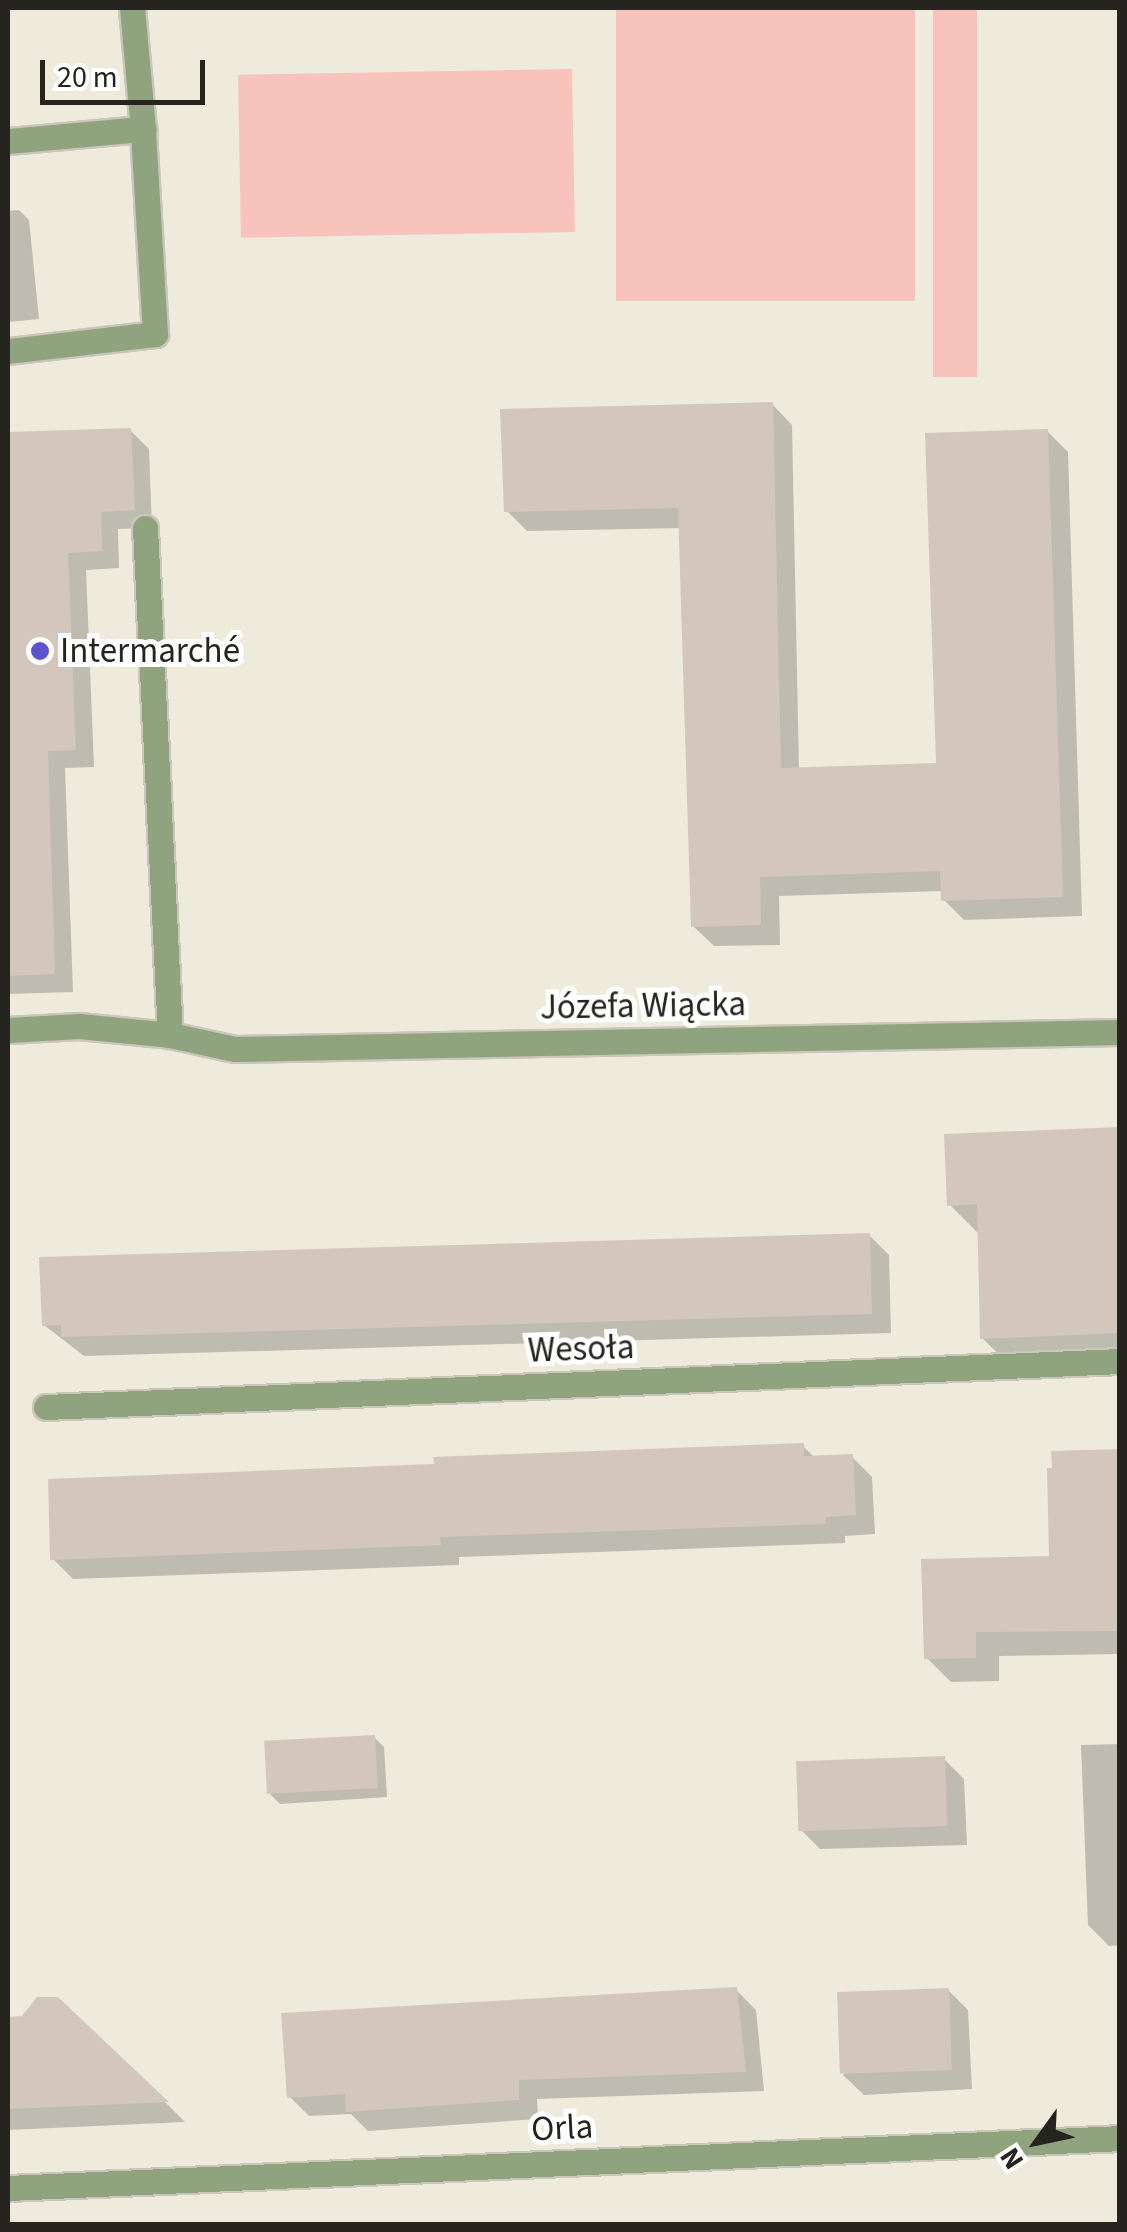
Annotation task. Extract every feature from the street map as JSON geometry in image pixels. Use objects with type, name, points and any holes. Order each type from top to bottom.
[{"type":"street","points":[[8,351],[155,334],[132,8]]},
{"type":"street","points":[[8,141],[143,129]]},
{"type":"street","points":[[145,528],[170,1035]]},
{"type":"street","name":"Józefa Wiącka","points":[[8,1030],[79,1026],[170,1035],[235,1049],[1120,1032]]},
{"type":"street","name":"Wesoła","points":[[46,1406],[1120,1362]]},
{"type":"street","name":"Orla","points":[[8,2188],[1120,2138]]},
{"type":"shaded area","points":[[616,8],[915,8],[915,301],[616,301]]},
{"type":"shaded area","points":[[933,8],[977,8],[977,377],[933,377]]},
{"type":"shaded area","points":[[572,69],[575,232],[241,238],[238,75]]},
{"type":"building","points":[[773,402],[781,768],[936,763],[925,433],[1048,429],[1063,897],[941,901],[940,871],[760,877],[761,925],[691,927],[678,508],[504,512],[500,409]]},
{"type":"building","name":"Intermarché","points":[[131,428],[135,510],[101,512],[102,551],[68,553],[76,750],[48,751],[55,974],[8,976],[8,432]]},
{"type":"building","points":[[1120,1127],[1120,1333],[980,1339],[977,1204],[947,1206],[944,1134]]},
{"type":"building","points":[[870,1233],[872,1314],[61,1337],[61,1325],[42,1326],[39,1257]]},
{"type":"building","points":[[804,1443],[804,1456],[853,1454],[856,1515],[826,1517],[826,1524],[440,1537],[441,1545],[50,1560],[48,1479],[434,1464],[433,1457]]},
{"type":"building","points":[[1120,1449],[1120,1631],[976,1632],[976,1658],[924,1659],[921,1559],[1049,1556],[1047,1468],[1052,1468],[1051,1451]]},
{"type":"building","points":[[375,1735],[378,1788],[267,1794],[264,1741]]},
{"type":"building","points":[[945,1756],[947,1826],[799,1831],[796,1761]]},
{"type":"building","points":[[737,1987],[746,2072],[519,2080],[519,2100],[346,2112],[345,2094],[287,2098],[281,2013]]},
{"type":"building","points":[[949,1988],[952,2070],[840,2074],[837,1992]]},
{"type":"building","points":[[37,1997],[58,1997],[169,2102],[8,2109],[8,2017],[22,2016]]},
{"type":"place","name":"Intermarché","points":[[40,651]]}]
